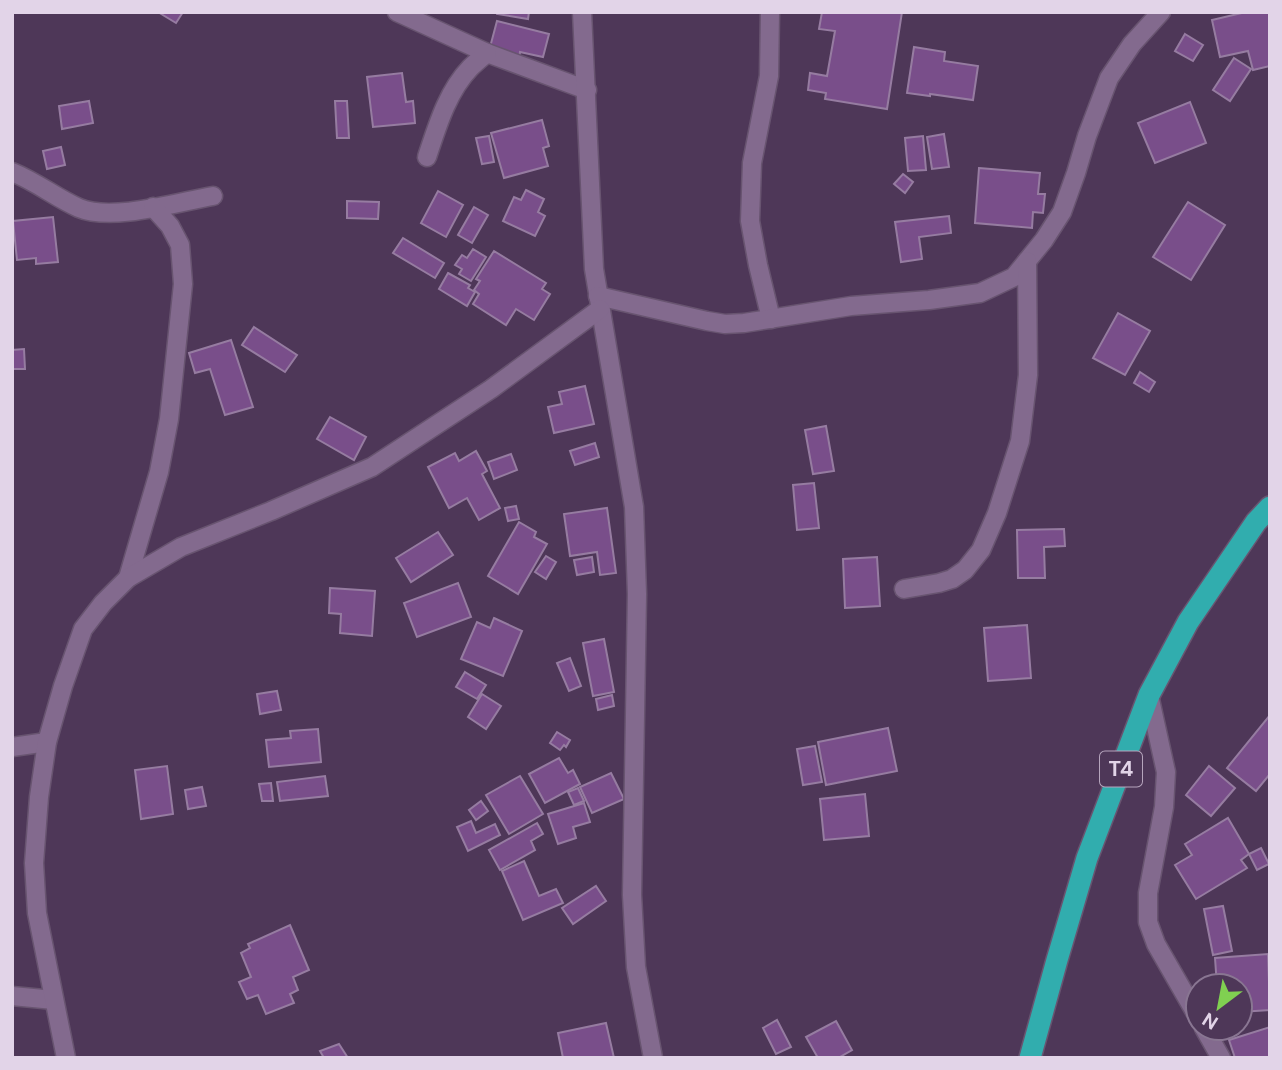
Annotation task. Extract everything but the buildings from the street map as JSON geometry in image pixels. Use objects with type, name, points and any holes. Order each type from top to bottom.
[{"type":"highway","name":"T4","points":[[1031,1058],[1087,859],[1149,695],[1188,622],[1256,522],[1270,508]]},
{"type":"street","points":[[397,12],[486,53],[587,90]]},
{"type":"street","points":[[582,12],[594,269],[634,508],[636,594],[632,895],[636,967],[653,1058]]},
{"type":"street","points":[[769,12],[769,76],[752,163],[750,221],[771,319]]},
{"type":"street","points":[[66,1058],[37,912],[34,863],[39,797],[47,742],[83,629],[103,603],[128,578],[181,547],[372,467],[491,389],[599,303],[725,324],[744,323],[851,306],[980,293],[1014,277],[1044,240],[1062,212],[1109,78],[1132,44],[1161,12]]},
{"type":"street","points":[[427,157],[447,103],[469,69],[486,53]]},
{"type":"street","points":[[12,172],[82,209],[104,213],[214,196]]},
{"type":"street","points":[[128,578],[159,472],[169,419],[183,284],[180,245],[170,226],[153,207]]},
{"type":"street","points":[[904,589],[953,579],[965,570],[981,550],[997,513],[1020,441],[1028,375],[1027,261]]},
{"type":"street","points":[[1149,695],[1166,772],[1164,807],[1148,893],[1148,922],[1156,944],[1184,993]]},
{"type":"street","points":[[12,747],[47,742]]},
{"type":"street","points":[[12,996],[54,1000]]},
{"type":"street","points":[[1212,1042],[1221,1058]]}]
